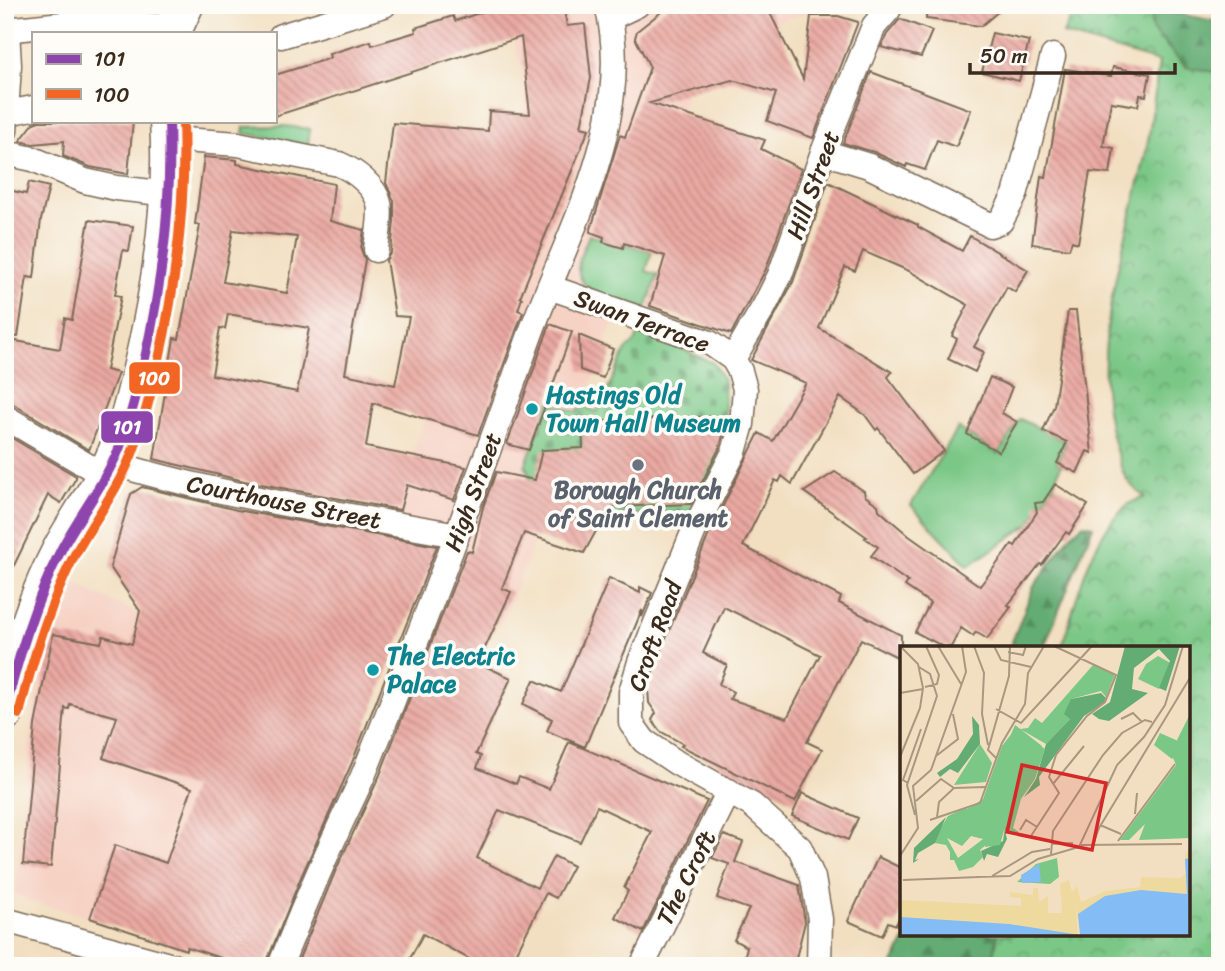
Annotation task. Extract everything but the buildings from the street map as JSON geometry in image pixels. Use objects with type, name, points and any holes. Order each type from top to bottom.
[{"type":"highway","points":[[5,711],[23,645],[48,579],[109,470],[134,408],[162,266],[170,194],[169,130]]},
{"type":"street","points":[[281,36],[384,5]]},
{"type":"street","points":[[609,12],[637,5]]},
{"type":"street","name":"Hill Street","points":[[733,359],[752,330],[780,275],[823,152],[874,26],[889,9]]},
{"type":"street","name":"High Street","points":[[280,966],[364,773],[588,190],[613,86],[615,47],[609,12]]},
{"type":"street","points":[[6,122],[9,65],[6,30],[91,22],[176,22]]},
{"type":"street","points":[[823,152],[869,166],[990,225],[1001,221],[1015,195],[1054,55]]},
{"type":"street","points":[[6,122],[32,109]]},
{"type":"street","points":[[169,130],[339,164],[355,171],[366,182],[379,203],[376,250]]},
{"type":"street","points":[[5,153],[33,159],[95,183],[170,194]]},
{"type":"street","name":"Swan Terrace","points":[[549,288],[710,343],[733,359]]},
{"type":"street","name":"Croft Road","points":[[733,359],[745,389],[742,424],[734,452],[695,528],[640,662],[631,692],[631,723],[645,741],[677,763],[758,809],[800,848],[813,878],[820,919],[819,966]]},
{"type":"street","name":"Courthouse Street","points":[[5,417],[109,470],[457,536]]},
{"type":"street","name":"The Croft","points":[[642,966],[729,791]]},
{"type":"street","points":[[5,920],[173,966]]},
{"type":"shaded area","points":[[504,5],[836,5],[776,22],[689,64],[678,139],[547,508],[502,624],[367,575],[495,235],[528,90]]},
{"type":"shaded area","points":[[73,583],[141,615],[114,713],[236,755],[160,884],[142,935],[29,901],[15,893],[32,714],[50,632]]},
{"type":"green space","points":[[1077,5],[1147,5],[1151,8],[1152,30],[1186,67],[1220,73],[1220,966],[992,966],[998,936],[1190,936],[1190,646],[1062,646],[1086,571],[1103,534],[1126,506],[1145,497],[1128,482],[1116,450],[1107,412],[1106,336],[1120,259],[1147,147],[1159,62],[1063,34]]},
{"type":"green space","points":[[1151,8],[1220,22],[1220,73],[1186,67],[1152,30]]},
{"type":"green space","points":[[284,126],[310,129],[308,145],[243,133],[244,127]]},
{"type":"green space","points":[[589,235],[652,251],[646,271],[658,275],[646,308],[607,298],[582,281],[579,264]]},
{"type":"green space","points":[[640,330],[713,363],[724,380],[726,450],[694,512],[586,516],[533,484],[525,466],[550,402],[577,412],[580,405],[597,412],[626,350],[635,342]]},
{"type":"green space","points":[[1020,419],[1067,442],[1057,463],[1061,465],[1052,489],[1043,502],[1039,503],[1030,524],[968,566],[911,505],[958,428],[998,454]]},
{"type":"green space","points":[[1083,524],[1093,526],[1044,646],[1010,646],[1034,586],[1070,536]]},
{"type":"green space","points":[[907,936],[998,936],[992,966],[892,966]]},
{"type":"transit line","name":"101","points":[[5,710],[43,589],[61,550],[113,462],[133,406],[161,273],[169,182],[169,122]]},
{"type":"transit line","name":"100","points":[[19,714],[48,615],[73,558],[125,470],[146,411],[175,274],[183,182],[183,122]]},
{"type":"place","name":"Hastings Old Town Hall Museum","points":[[532,409]]},
{"type":"place","name":"Borough Church of Saint Clement","points":[[638,465]]},
{"type":"place","name":"The Electric Palace","points":[[373,670]]}]
